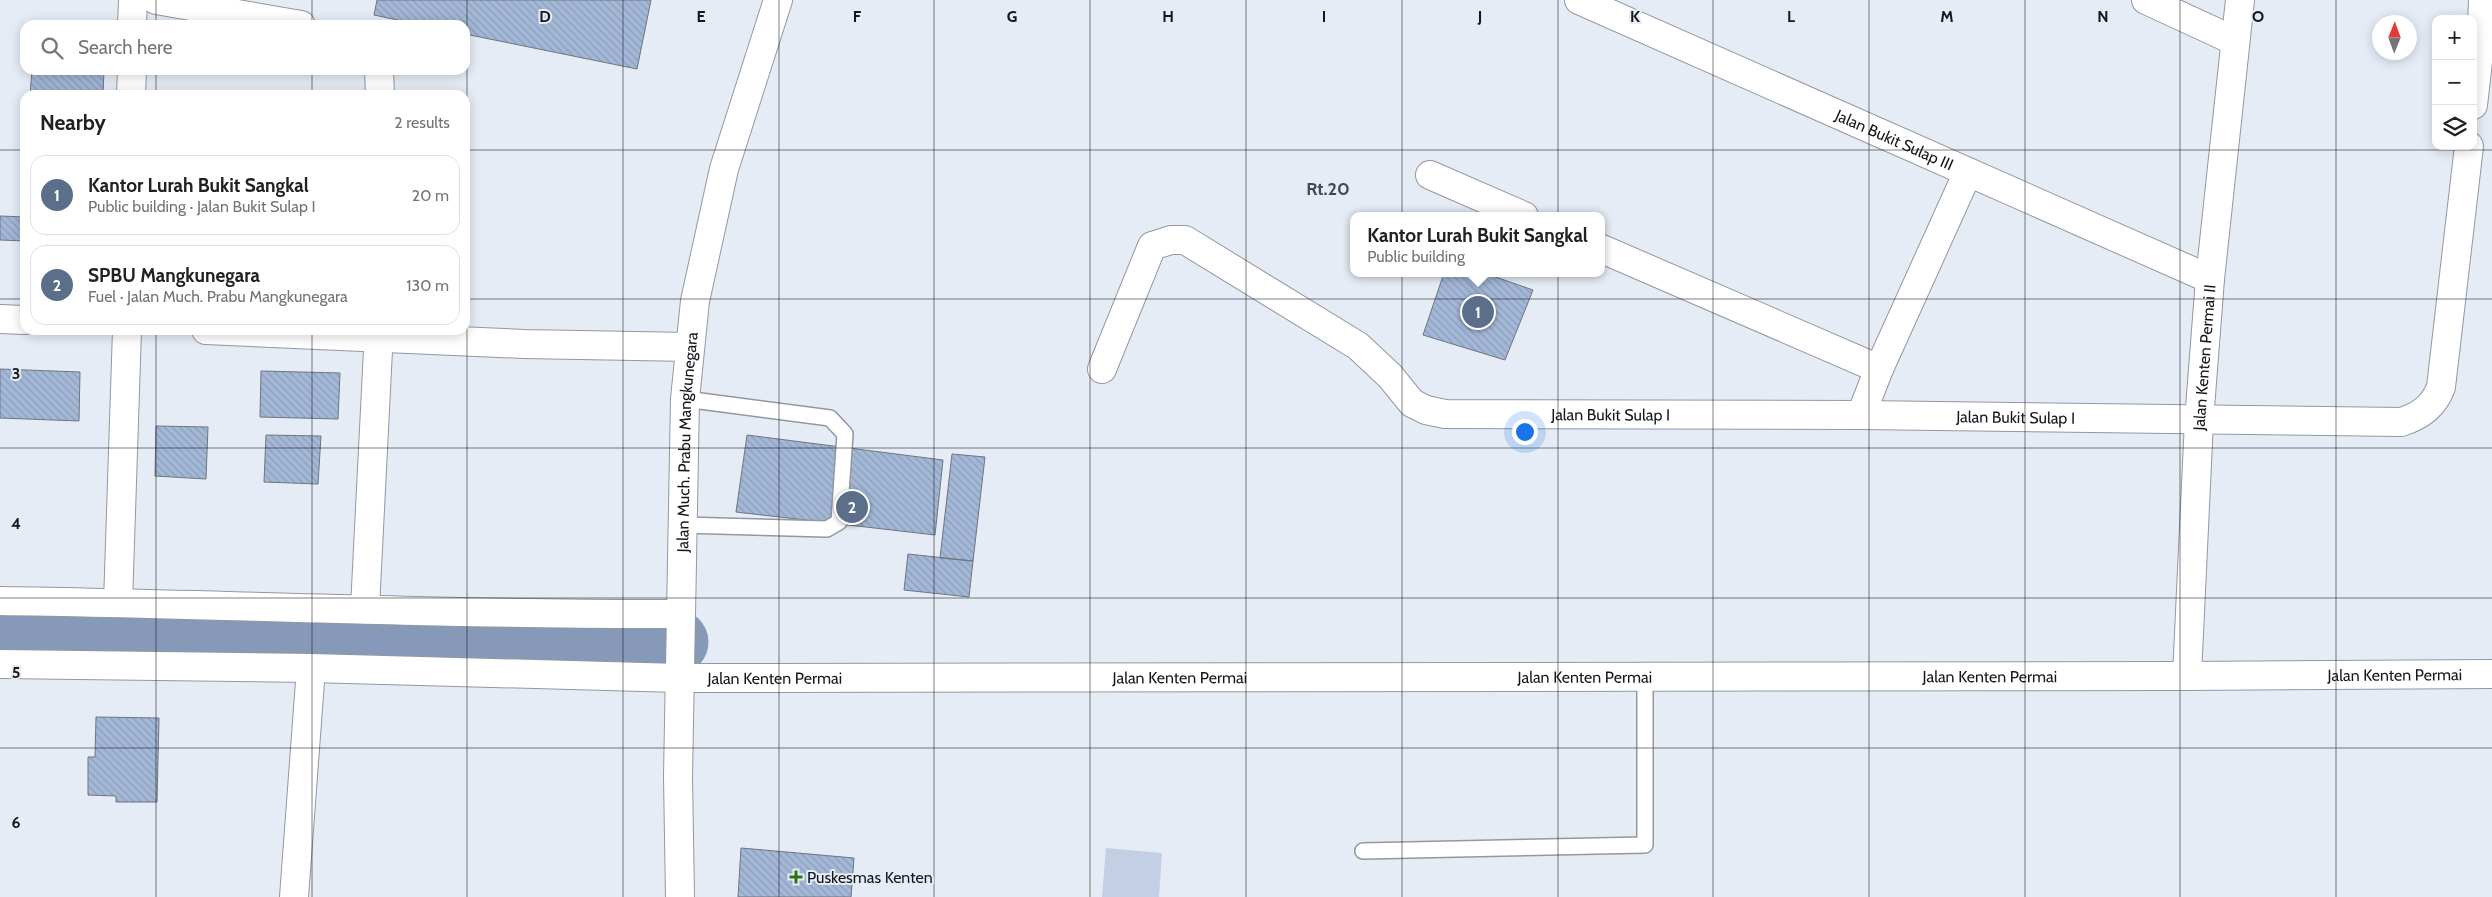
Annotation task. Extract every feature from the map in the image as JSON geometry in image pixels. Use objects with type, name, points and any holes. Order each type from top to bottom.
[{"type":"street","points":[[132,20],[133,0]]},
{"type":"street","points":[[156,0],[272,20]]},
{"type":"street","name":"Jalan Much. Prabu Mangkunegara","points":[[680,897],[678,777],[680,614],[685,399],[690,346],[695,301],[724,169],[778,0]]},
{"type":"street","name":"Jalan Bukit Sulap III","points":[[1579,0],[2210,279]]},
{"type":"street","points":[[2146,0],[2235,41]]},
{"type":"street","name":"Jalan Kenten Permai II","points":[[2187,676],[2199,421],[2210,279],[2240,0]]},
{"type":"street","points":[[2477,83],[2487,27],[2483,0]]},
{"type":"street","points":[[131,90],[132,75]]},
{"type":"street","points":[[379,75],[380,90]]},
{"type":"street","name":"Jalan Bukit Sulap I","points":[[1102,369],[1152,246],[1171,240],[1185,240],[1358,346],[1390,376],[1412,403],[1426,410],[1445,414],[1861,415],[2199,421],[2401,422],[2415,418],[2428,409],[2437,399],[2445,368],[2469,150]]},
{"type":"street","points":[[1861,415],[1880,368],[1968,172]]},
{"type":"street","points":[[1430,175],[1515,212]]},
{"type":"street","points":[[1605,250],[1880,368]]},
{"type":"street","points":[[0,318],[20,320]]},
{"type":"street","points":[[118,603],[127,335]]},
{"type":"street","points":[[365,608],[379,335]]},
{"type":"street","points":[[394,335],[524,344],[690,346]]},
{"type":"street","points":[[0,600],[365,608],[542,615],[680,614]]},
{"type":"street","name":"Jalan Kenten Permai","points":[[0,664],[311,668],[679,678],[2492,674]]},
{"type":"street","points":[[294,897],[311,668]]},
{"type":"lane","points":[[683,525],[827,530],[839,522],[845,434],[830,418],[685,399]]},
{"type":"lane","points":[[1363,852],[1645,845],[1644,677]]},
{"type":"shaded area","points":[[1106,848],[1162,853],[1159,897],[1102,897]]},
{"type":"building","points":[[377,0],[651,0],[637,69],[470,35],[470,20],[398,20],[374,15]]},
{"type":"building","points":[[32,75],[104,75],[103,90],[30,90]]},
{"type":"building","points":[[0,216],[20,217],[20,241],[0,240]]},
{"type":"building","points":[[1443,277],[1496,277],[1533,290],[1505,360],[1423,335]]},
{"type":"building","points":[[0,369],[80,372],[79,421],[0,418]]},
{"type":"building","points":[[261,371],[340,373],[338,419],[260,417]]},
{"type":"building","points":[[156,426],[208,427],[206,479],[155,476]]},
{"type":"building","points":[[266,435],[321,436],[318,484],[264,482]]},
{"type":"building","points":[[747,435],[943,460],[935,535],[736,512]]},
{"type":"building","points":[[952,454],[985,457],[973,561],[940,558]]},
{"type":"building","points":[[908,554],[973,561],[969,597],[904,590]]},
{"type":"building","points":[[96,717],[159,718],[157,802],[116,802],[116,796],[88,795],[88,757],[95,757]]},
{"type":"building","name":"Puskesmas Kenten","points":[[741,848],[854,858],[851,897],[738,897]]},
{"type":"waterway","points":[[0,633],[598,644],[676,642]]},
{"type":"place","name":"Kantor Lurah Bukit Sangkal","points":[[1478,312]]},
{"type":"place","name":"SPBU Mangkunegara","points":[[852,507]]},
{"type":"place","name":"Puskesmas Kenten","points":[[796,877]]},
{"type":"district","name":"Rt.20","points":[[1328,189]]}]
